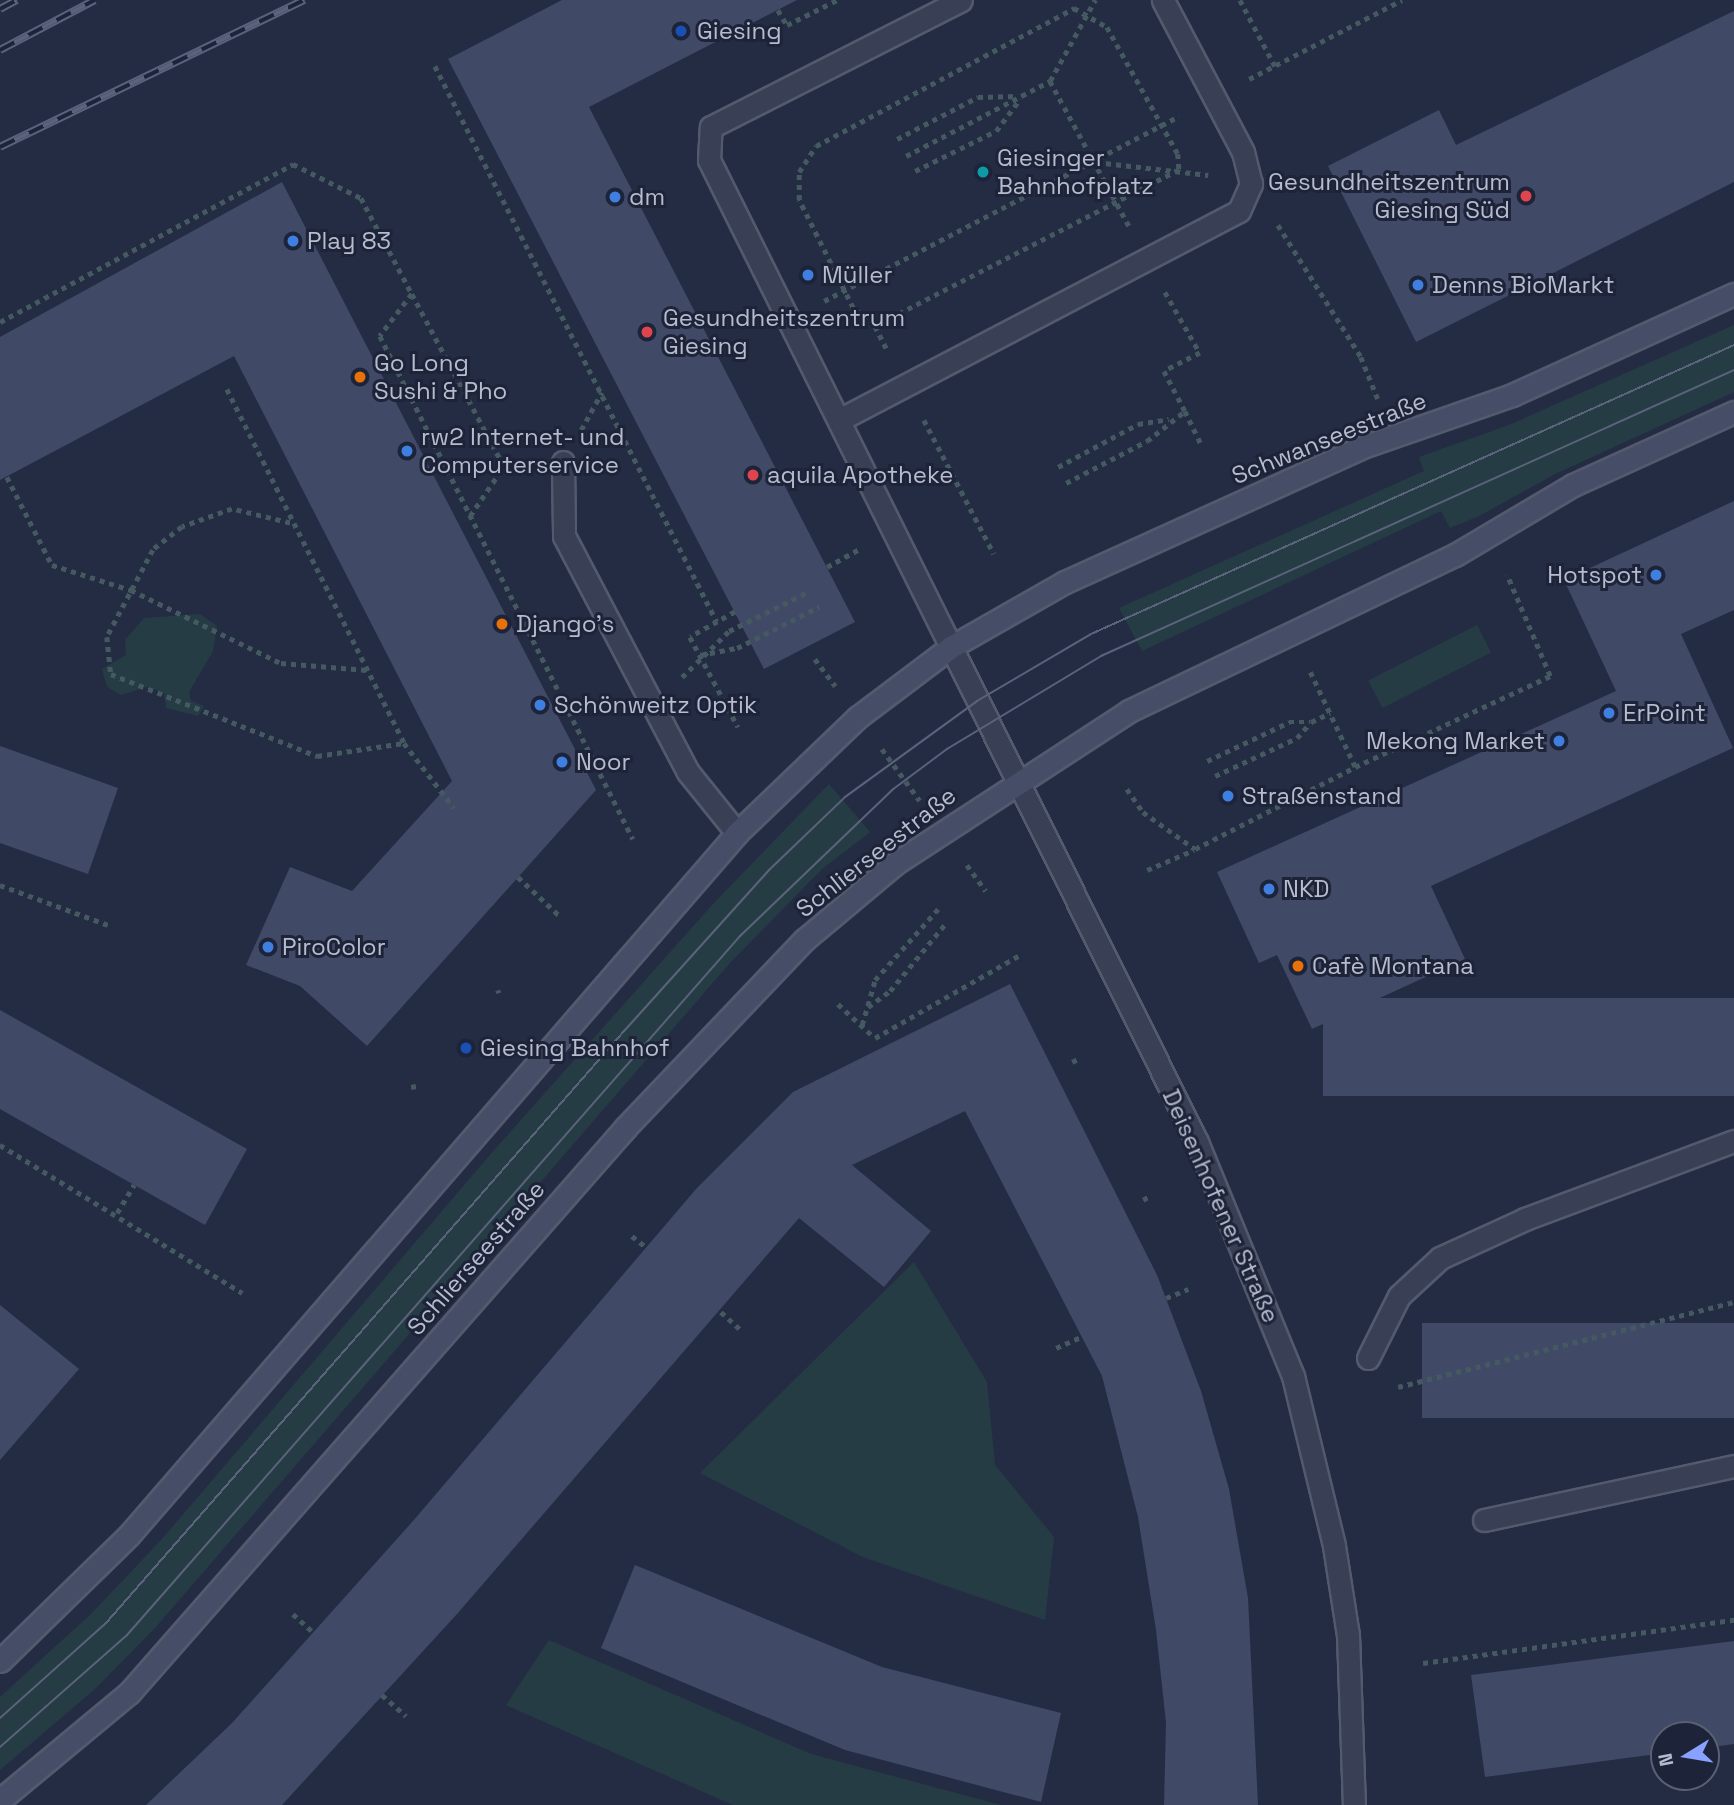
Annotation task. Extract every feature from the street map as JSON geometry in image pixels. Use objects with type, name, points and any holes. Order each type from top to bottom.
[{"type":"main road","name":"Schwanseestraße","points":[[951,647],[1065,582],[1360,448],[1512,395],[1734,294]]},
{"type":"main road","points":[[1017,780],[1129,711],[1455,555],[1573,485],[1734,412]]},
{"type":"main road","points":[[0,1661],[129,1535],[737,834],[858,717],[951,647]]},
{"type":"main road","name":"Schlierseestraße","points":[[0,1800],[129,1693],[626,1126],[804,940],[942,831],[1017,780]]},
{"type":"street","points":[[951,647],[709,160],[711,127],[961,0]]},
{"type":"street","points":[[839,420],[1239,211],[1251,184],[1243,152],[1163,0]]},
{"type":"street","points":[[563,463],[564,536],[688,772],[737,834]]},
{"type":"street","name":"Deisenhofener Straße","points":[[951,647],[1197,1142],[1293,1376],[1334,1546],[1348,1635],[1354,1805]]},
{"type":"street","points":[[1368,1358],[1399,1296],[1440,1258],[1525,1219],[1734,1141]]},
{"type":"street","points":[[1484,1520],[1734,1466]]},
{"type":"path","points":[[778,9],[787,25],[837,0]]},
{"type":"path","points":[[1051,81],[1091,13],[1095,0]]},
{"type":"path","points":[[1240,0],[1275,66]]},
{"type":"path","points":[[789,320],[1402,0]]},
{"type":"path","points":[[994,554],[874,326],[853,308],[799,201],[799,172],[816,146],[1074,9],[1091,13],[1107,27],[1178,154],[1179,170]]},
{"type":"path","points":[[435,65],[717,622]]},
{"type":"path","points":[[897,139],[978,97],[1023,96]]},
{"type":"path","points":[[915,171],[996,131],[1023,96]]},
{"type":"path","points":[[906,156],[1023,96]]},
{"type":"path","points":[[1093,161],[1179,170],[1251,184],[1367,370]]},
{"type":"path","points":[[0,322],[293,164],[361,198],[504,466]]},
{"type":"path","points":[[874,326],[1179,170]]},
{"type":"path","points":[[412,294],[380,337],[633,839]]},
{"type":"path","points":[[227,389],[290,523],[404,743],[454,808]]},
{"type":"path","points":[[1066,483],[1147,441],[1170,419],[1185,411],[1202,444]]},
{"type":"path","points":[[1058,467],[1138,424],[1170,419]]},
{"type":"path","points":[[504,466],[563,463]]},
{"type":"path","points":[[470,516],[504,466]]},
{"type":"path","points":[[7,477],[52,565],[131,590],[281,663],[367,670]]},
{"type":"path","points":[[290,523],[232,509],[182,527],[153,550],[107,637],[111,674],[317,756],[404,743]]},
{"type":"path","points":[[1147,870],[1195,849],[1355,767],[1550,676],[1507,575]]},
{"type":"path","points":[[656,711],[699,655],[729,631],[810,591]]},
{"type":"path","points":[[699,655],[737,648],[819,607]]},
{"type":"path","points":[[734,612],[690,636],[738,727]]},
{"type":"path","points":[[815,659],[986,891]]},
{"type":"path","points":[[1310,672],[1355,767]]},
{"type":"path","points":[[1215,776],[1297,738],[1311,722],[1330,713]]},
{"type":"path","points":[[1207,761],[1289,722],[1311,722]]},
{"type":"path","points":[[1127,789],[1143,812],[1195,849]]},
{"type":"path","points":[[518,877],[562,918]]},
{"type":"path","points":[[0,885],[111,926]]},
{"type":"path","points":[[862,1025],[875,980],[938,909]]},
{"type":"path","points":[[867,1008],[890,991],[946,923]]},
{"type":"path","points":[[838,1004],[875,1038],[1020,955]]},
{"type":"path","points":[[1072,1062],[1080,1058]]},
{"type":"path","points":[[0,1145],[117,1213],[242,1293]]},
{"type":"path","points":[[117,1213],[134,1185]]},
{"type":"path","points":[[632,1236],[646,1247]]},
{"type":"path","points":[[1166,1298],[1188,1289]]},
{"type":"path","points":[[1393,1388],[1734,1302]]},
{"type":"path","points":[[721,1312],[741,1330]]},
{"type":"path","points":[[1056,1348],[1081,1337]]},
{"type":"path","points":[[293,1614],[313,1632]]},
{"type":"path","points":[[1423,1663],[1734,1620]]},
{"type":"path","points":[[383,1695],[406,1716]]},
{"type":"shaded area","points":[[1734,325],[1734,392],[1555,474],[1479,516],[1450,528],[1441,511],[1142,651],[1119,608],[1424,471],[1419,457],[1509,425]]},
{"type":"shaded area","points":[[200,614],[217,626],[213,651],[189,692],[191,701],[204,706],[198,716],[166,708],[164,693],[147,687],[121,695],[107,687],[102,669],[126,655],[125,640],[144,618]]},
{"type":"shaded area","points":[[1477,625],[1491,653],[1382,708],[1368,680]]},
{"type":"shaded area","points":[[829,784],[870,832],[822,869],[729,964],[155,1628],[95,1689],[0,1770],[0,1697],[92,1613],[162,1539],[489,1156],[712,905]]},
{"type":"shaded area","points":[[914,1262],[987,1382],[995,1465],[1054,1537],[1045,1620],[863,1557],[700,1473]]},
{"type":"shaded area","points":[[549,1640],[811,1754],[1001,1805],[733,1805],[506,1705]]},
{"type":"building","name":"Gesundheitszentrum Giesing","points":[[562,0],[797,0],[589,107],[855,622],[764,669],[448,59]]},
{"type":"building","name":"Gesundheitszentrum Giesing Süd","points":[[1734,11],[1734,182],[1416,342],[1328,166],[1439,110],[1456,145]]},
{"type":"building","points":[[282,182],[596,790],[367,1046],[300,986],[246,965],[290,867],[352,891],[452,781],[234,356],[0,480],[0,337]]},
{"type":"building","points":[[1734,501],[1734,610],[1681,634],[1733,748],[1431,886],[1465,959],[1312,1029],[1277,955],[1259,963],[1217,872],[1616,691],[1564,580]]},
{"type":"building","points":[[0,746],[118,788],[88,874],[0,843]]},
{"type":"building","points":[[1010,984],[1157,1275],[1201,1391],[1229,1489],[1248,1598],[1258,1805],[1164,1805],[1166,1723],[1156,1630],[1138,1517],[1102,1376],[965,1111],[852,1165],[931,1231],[884,1287],[799,1218],[457,1614],[282,1805],[146,1805],[232,1723],[413,1521],[696,1189],[793,1092]]},
{"type":"building","points":[[1323,998],[1734,998],[1734,1096],[1323,1096]]},
{"type":"building","points":[[0,1010],[247,1149],[205,1225],[0,1109]]},
{"type":"building","points":[[0,1305],[79,1369],[0,1460]]},
{"type":"building","points":[[1422,1323],[1734,1323],[1734,1418],[1422,1418]]},
{"type":"building","points":[[635,1565],[882,1667],[1061,1713],[1041,1802],[845,1750],[601,1648]]},
{"type":"building","points":[[1734,1641],[1734,1744],[1720,1746],[1720,1721],[1650,1721],[1650,1755],[1485,1777],[1471,1675]]},
{"type":"tram line","points":[[0,1718],[106,1623],[625,1030],[769,870],[845,797],[977,701],[1091,634],[1734,345]]},
{"type":"tram line","points":[[0,1747],[127,1635],[740,936],[892,790],[947,749],[1101,656],[1734,370]]},
{"type":"railway","points":[[0,9],[17,0]]},
{"type":"railway","points":[[0,50],[95,0]]},
{"type":"railway","points":[[0,147],[304,0]]},
{"type":"place","name":"Giesing","points":[[681,31]]},
{"type":"place","name":"Giesinger Bahnhofplatz","points":[[983,172]]},
{"type":"place","name":"Gesundheitszentrum Giesing Süd","points":[[1526,196]]},
{"type":"place","name":"dm","points":[[615,197]]},
{"type":"place","name":"Play 83","points":[[293,241]]},
{"type":"place","name":"Müller","points":[[808,275]]},
{"type":"place","name":"Denns BioMarkt","points":[[1418,285]]},
{"type":"place","name":"Gesundheitszentrum Giesing","points":[[647,332]]},
{"type":"place","name":"Go Long Sushi & Pho","points":[[360,377]]},
{"type":"place","name":"rw2 Internet- und Computerservice","points":[[407,451]]},
{"type":"place","name":"aquila Apotheke","points":[[753,475]]},
{"type":"place","name":"Hotspot","points":[[1656,575]]},
{"type":"place","name":"Django's","points":[[502,624]]},
{"type":"place","name":"Schönweitz Optik","points":[[540,705]]},
{"type":"place","name":"ErPoint","points":[[1609,713]]},
{"type":"place","name":"Mekong Market","points":[[1559,741]]},
{"type":"place","name":"Noor","points":[[562,762]]},
{"type":"place","name":"Straßenstand","points":[[1228,796]]},
{"type":"place","name":"NKD","points":[[1269,889]]},
{"type":"place","name":"PiroColor","points":[[268,947]]},
{"type":"place","name":"Cafè Montana","points":[[1298,966]]},
{"type":"place","name":"Giesing Bahnhof","points":[[466,1048]]}]
